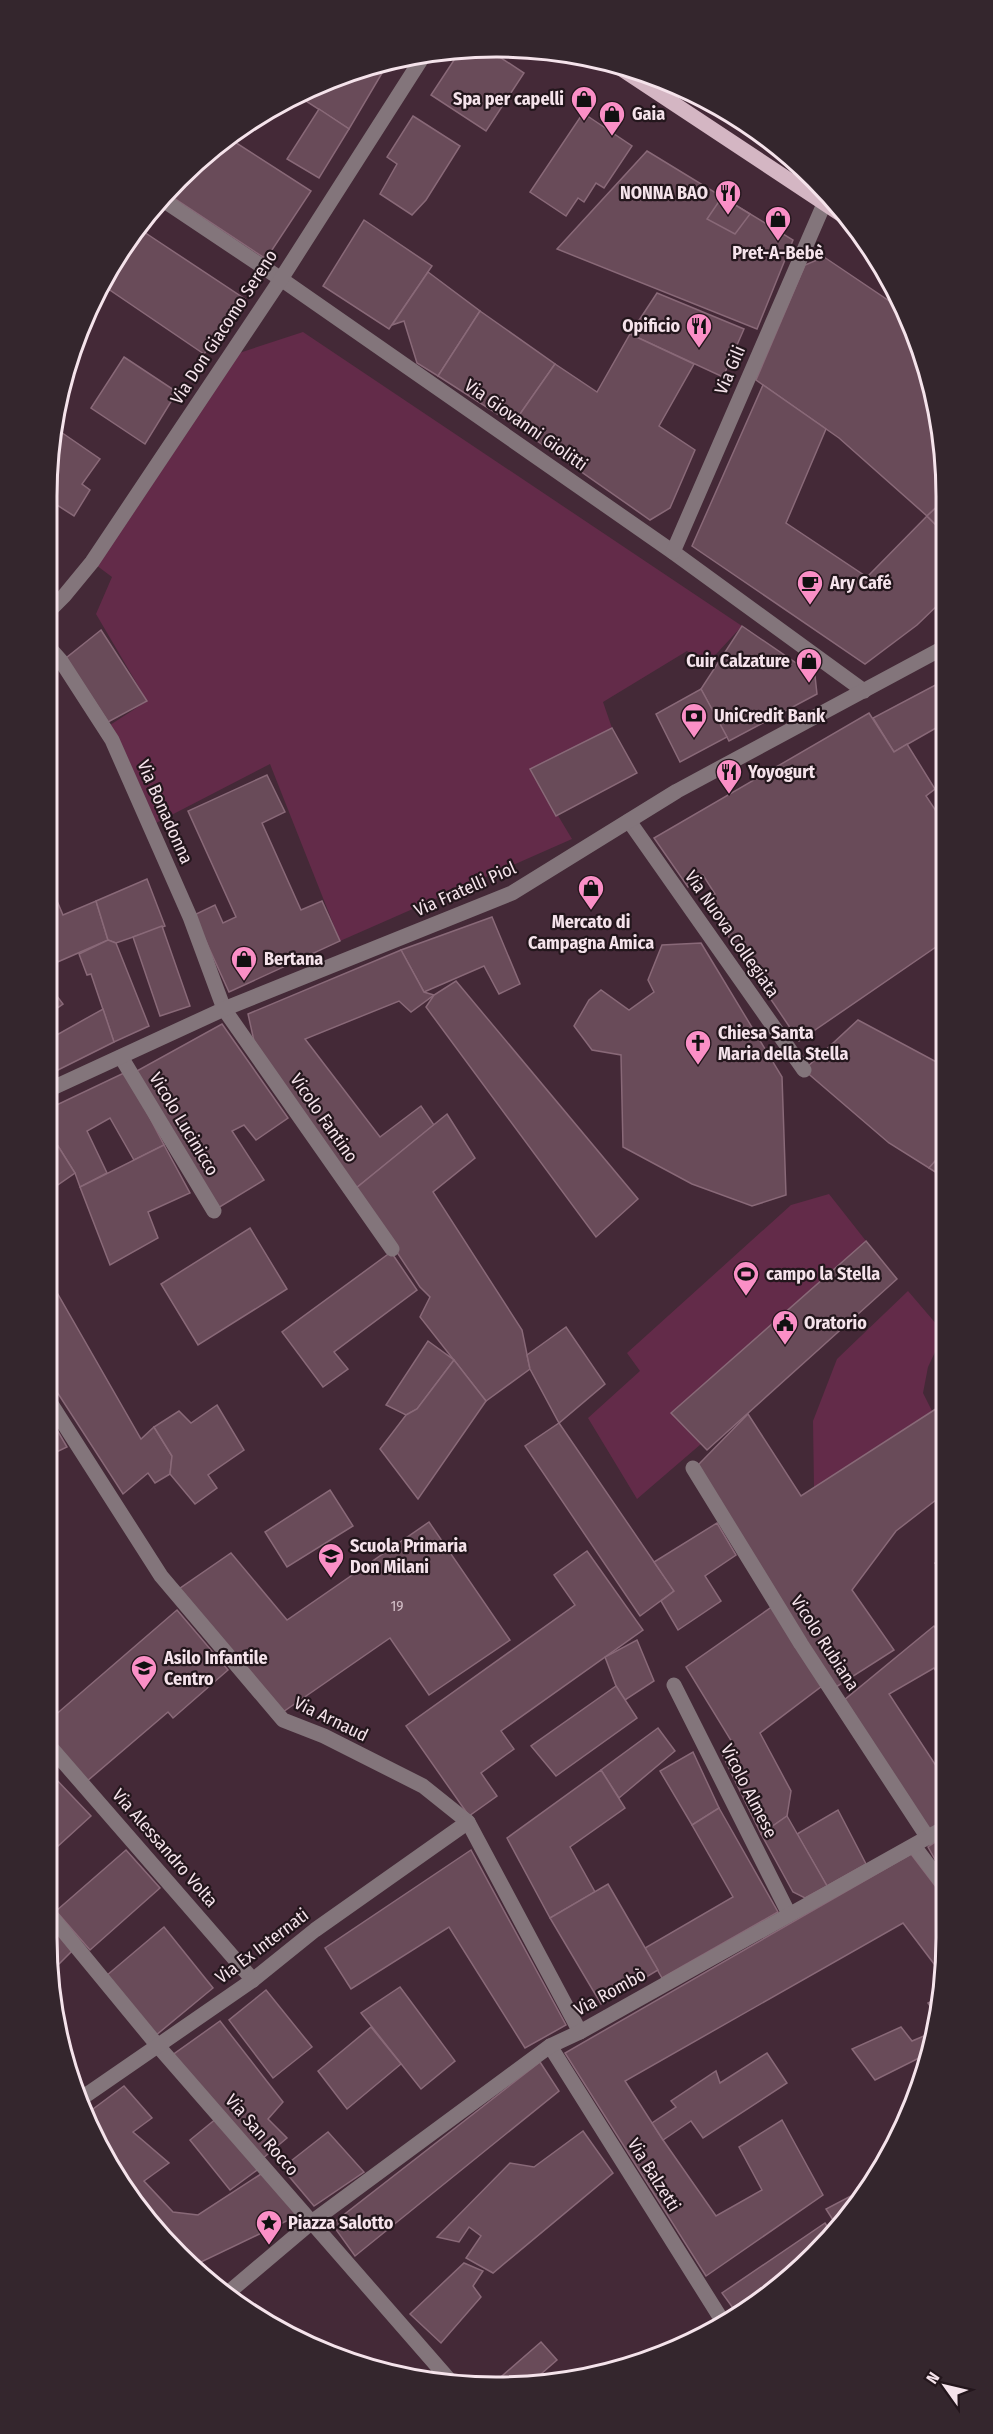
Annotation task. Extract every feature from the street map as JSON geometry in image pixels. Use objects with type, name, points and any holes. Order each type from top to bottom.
[{"type":"main road","points":[[638,80],[824,204]]},
{"type":"street","name":"Via Don Giacomo Sereno","points":[[57,603],[92,562],[281,279],[418,64]]},
{"type":"street","name":"Via Giovanni Giolitti","points":[[169,204],[281,279],[674,552],[864,691]]},
{"type":"street","name":"Via Gili","points":[[674,552],[824,204]]},
{"type":"street","name":"Via Fratelli Piol","points":[[57,1086],[224,1009],[512,893],[677,791],[936,652]]},
{"type":"street","name":"Via Bonadonna","points":[[57,656],[112,740],[190,918],[224,1009]]},
{"type":"street","name":"Via Nuova Collegiata","points":[[629,821],[804,1070]]},
{"type":"street","name":"Vicolo Fantino","points":[[224,1009],[392,1249]]},
{"type":"street","name":"Vicolo Lucinicco","points":[[121,1057],[214,1211]]},
{"type":"street","name":"Via Arnaud","points":[[57,1413],[161,1576],[283,1720],[324,1736],[423,1786],[468,1822],[580,2031]]},
{"type":"street","name":"Vicolo Rubiana","points":[[693,1468],[801,1644],[928,1838]]},
{"type":"street","name":"Vicolo Almese","points":[[674,1685],[789,1914]]},
{"type":"street","name":"Via Alessandro Volta","points":[[57,1755],[252,1980]]},
{"type":"street","name":"Via Ex Internati","points":[[86,2095],[252,1980],[315,1930],[468,1822]]},
{"type":"street","name":"Via Rombò","points":[[313,2222],[550,2046],[936,1833]]},
{"type":"street","points":[[914,1846],[936,1875]]},
{"type":"street","name":"Via San Rocco","points":[[57,1923],[158,2046],[444,2373]]},
{"type":"street","name":"Via Balzetti","points":[[550,2046],[719,2316]]},
{"type":"street","points":[[233,2289],[313,2222]]},
{"type":"shaded area","points":[[303,332],[742,626],[707,664],[687,651],[603,702],[612,728],[530,769],[572,839],[340,941],[270,764],[156,823],[107,727],[147,701],[96,614],[112,577],[92,562],[230,356]]},
{"type":"shaded area","name":"campo la Stella","points":[[829,1194],[866,1241],[671,1413],[701,1444],[637,1499],[588,1418],[640,1371],[627,1353],[791,1205]]},
{"type":"shaded area","points":[[908,1291],[936,1324],[936,1350],[928,1367],[923,1393],[932,1411],[814,1487],[813,1421],[837,1359]]},
{"type":"building","points":[[500,57],[524,73],[486,131],[431,95],[454,59]]},
{"type":"building","points":[[383,72],[349,129],[305,101],[355,80]]},
{"type":"building","points":[[319,109],[349,129],[319,178],[287,159]]},
{"type":"building","points":[[583,113],[632,146],[604,188],[596,183],[584,202],[578,198],[566,216],[530,192]]},
{"type":"building","points":[[413,116],[460,146],[426,200],[412,215],[380,194],[397,164],[387,157]]},
{"type":"building","points":[[236,143],[311,191],[266,259],[174,198],[207,166]]},
{"type":"building","points":[[647,151],[793,240],[757,329],[557,249]]},
{"type":"building","name":"NONNA BAO","points":[[722,197],[750,214],[735,234],[707,219]]},
{"type":"building","points":[[364,220],[432,266],[389,329],[323,286]]},
{"type":"building","points":[[145,233],[245,299],[204,354],[109,289]]},
{"type":"building","points":[[824,257],[891,302],[913,355],[928,411],[935,468],[936,508],[927,516],[839,438],[756,380],[805,265]]},
{"type":"building","points":[[428,272],[480,311],[438,376],[417,363],[404,321],[392,325]]},
{"type":"building","name":"Opificio","points":[[657,293],[744,329],[723,377],[630,334]]},
{"type":"building","points":[[480,311],[555,364],[513,424],[438,376]]},
{"type":"building","points":[[630,334],[694,364],[659,426],[695,450],[670,508],[650,520],[513,424],[555,364],[597,392]]},
{"type":"building","points":[[124,357],[177,392],[145,444],[91,408]]},
{"type":"building","points":[[763,385],[826,429],[786,523],[867,577],[927,516],[936,525],[936,607],[917,625],[865,664],[692,546]]},
{"type":"building","points":[[62,433],[100,459],[82,484],[90,490],[74,516],[57,505]]},
{"type":"building","points":[[936,508],[936,525],[927,516]]},
{"type":"building","points":[[742,626],[815,676],[817,694],[729,741],[701,689]]},
{"type":"building","points":[[101,630],[147,701],[108,722],[66,658]]},
{"type":"building","points":[[936,685],[936,728],[894,752],[873,718]]},
{"type":"building","points":[[701,689],[727,737],[680,762],[656,714]]},
{"type":"building","points":[[869,713],[894,752],[907,744],[935,789],[926,796],[936,811],[936,947],[799,1041],[704,900],[715,894],[703,875],[688,887],[654,838]]},
{"type":"building","points":[[612,728],[637,773],[556,816],[530,769]]},
{"type":"building","points":[[267,775],[285,812],[262,823],[301,910],[322,901],[340,941],[229,992],[194,915],[215,905],[223,923],[236,917],[188,811]]},
{"type":"building","points":[[147,879],[165,926],[116,943],[108,940],[96,901]]},
{"type":"building","points":[[57,901],[63,915],[96,901],[108,940],[57,962]]},
{"type":"building","points":[[492,917],[520,984],[499,994],[484,966],[424,992],[401,950]]},
{"type":"building","points":[[162,926],[190,1006],[160,1016],[133,937]]},
{"type":"building","points":[[108,940],[116,943],[149,1026],[114,1042],[91,974],[87,975],[79,954]]},
{"type":"building","name":"Chiesa Santa Maria della Stella","points":[[701,943],[782,1077],[786,1195],[752,1206],[692,1184],[623,1147],[621,1055],[592,1050],[574,1026],[589,1000],[601,990],[629,1010],[654,992],[648,980],[662,945]]},
{"type":"building","points":[[401,950],[424,992],[434,995],[411,1012],[399,1001],[305,1039],[380,1137],[421,1106],[434,1125],[355,1189],[254,1041],[248,1014]]},
{"type":"building","points":[[456,981],[638,1199],[596,1237],[426,1007],[434,995]]},
{"type":"building","points":[[57,996],[63,1004],[57,1008]]},
{"type":"building","points":[[103,1009],[114,1042],[57,1070],[57,1035]]},
{"type":"building","points":[[858,1020],[936,1062],[936,1160],[929,1168],[889,1143],[804,1070]]},
{"type":"building","points":[[222,1024],[288,1118],[256,1140],[244,1125],[232,1131],[264,1180],[218,1208],[135,1072]]},
{"type":"building","points":[[126,1072],[164,1145],[134,1160],[110,1118],[87,1131],[107,1173],[80,1187],[75,1173],[57,1144],[57,1105]]},
{"type":"building","points":[[447,1114],[475,1158],[433,1192],[522,1330],[530,1369],[486,1401],[420,1317],[430,1297],[420,1287],[355,1189]]},
{"type":"building","points":[[57,1144],[75,1173],[57,1185]]},
{"type":"building","points":[[164,1145],[190,1193],[148,1212],[158,1238],[110,1265],[80,1187]]},
{"type":"building","points":[[936,1160],[936,1172],[929,1168]]},
{"type":"building","points":[[250,1228],[287,1289],[198,1345],[161,1284]]},
{"type":"building","name":"Oratorio","points":[[866,1241],[897,1279],[707,1450],[671,1413]]},
{"type":"building","points":[[391,1252],[417,1290],[334,1352],[348,1369],[323,1387],[282,1332]]},
{"type":"building","points":[[57,1293],[141,1439],[154,1427],[172,1456],[170,1474],[155,1483],[148,1473],[123,1494],[57,1392]]},
{"type":"building","points":[[566,1327],[605,1384],[559,1423],[530,1369],[527,1355]]},
{"type":"building","points":[[428,1341],[454,1360],[417,1409],[406,1415],[386,1405]]},
{"type":"building","points":[[454,1360],[486,1401],[418,1499],[380,1449],[406,1415],[417,1409]]},
{"type":"building","points":[[217,1405],[244,1450],[208,1475],[217,1488],[195,1504],[170,1474],[172,1456],[154,1427],[179,1411],[191,1423]]},
{"type":"building","points":[[936,1409],[936,1500],[896,1531],[852,1590],[894,1650],[833,1689],[698,1465],[748,1414],[801,1496]]},
{"type":"building","points":[[559,1423],[674,1591],[640,1616],[525,1446]]},
{"type":"building","points":[[57,1430],[67,1447],[57,1452]]},
{"type":"building","points":[[330,1490],[353,1526],[287,1567],[265,1532]]},
{"type":"building","name":"Scuola Primaria Don Milani","points":[[429,1522],[510,1640],[429,1695],[390,1638],[280,1714],[176,1591],[231,1553],[287,1620]]},
{"type":"building","points":[[717,1523],[736,1555],[705,1576],[721,1601],[678,1630],[661,1601],[674,1591],[654,1562]]},
{"type":"building","points":[[587,1551],[643,1630],[501,1731],[514,1749],[481,1773],[497,1796],[469,1816],[406,1726],[575,1605],[554,1575]]},
{"type":"building","points":[[773,1606],[822,1686],[760,1733],[791,1791],[787,1816],[761,1834],[721,1752],[732,1742],[686,1667]]},
{"type":"building","name":"Asilo Infantile Centro","points":[[177,1610],[228,1670],[173,1718],[168,1712],[86,1782],[57,1749],[57,1714]]},
{"type":"building","points":[[934,1626],[936,1629],[936,1671],[934,1668],[889,1694],[936,1766],[936,1831],[929,1836],[843,1701]]},
{"type":"building","points":[[637,1640],[654,1681],[625,1700],[616,1686],[605,1657]]},
{"type":"building","points":[[616,1686],[637,1718],[556,1776],[531,1746]]},
{"type":"building","points":[[658,1728],[675,1751],[619,1798],[601,1770]]},
{"type":"building","points":[[693,1752],[719,1808],[692,1825],[660,1771]]},
{"type":"building","points":[[601,1770],[625,1808],[570,1847],[595,1892],[550,1918],[507,1838]]},
{"type":"building","points":[[57,1780],[91,1816],[57,1847]]},
{"type":"building","points":[[719,1808],[778,1912],[662,1978],[645,1948],[733,1897],[692,1825]]},
{"type":"building","points":[[838,1810],[866,1864],[827,1886],[797,1834]]},
{"type":"building","points":[[787,1816],[827,1886],[805,1898],[793,1892],[761,1834]]},
{"type":"building","points":[[936,1842],[936,1861],[928,1847]]},
{"type":"building","points":[[126,1850],[160,1888],[90,1950],[57,1910]]},
{"type":"building","points":[[471,1850],[566,2025],[525,2048],[449,1927],[351,1989],[325,1948]]},
{"type":"building","points":[[911,1854],[936,1887],[935,1965],[903,1923],[625,2081],[716,2216],[762,2190],[739,2147],[782,2120],[823,2195],[706,2276],[565,2053]]},
{"type":"building","points":[[608,1884],[658,1970],[601,2004],[550,1918]]},
{"type":"building","points":[[164,1927],[213,1988],[155,2036],[106,1976]]},
{"type":"building","points":[[57,1931],[75,1948],[58,1965]]},
{"type":"building","points":[[400,1987],[455,2061],[421,2089],[361,2013]]},
{"type":"building","points":[[266,1990],[312,2047],[273,2078],[229,2020]]},
{"type":"building","points":[[220,2021],[283,2102],[268,2119],[287,2138],[262,2159],[171,2056]]},
{"type":"building","points":[[371,2027],[401,2064],[347,2109],[318,2071]]},
{"type":"building","points":[[901,2027],[912,2041],[925,2036],[919,2058],[875,2080],[852,2049]]},
{"type":"building","points":[[767,2053],[787,2083],[703,2138],[691,2121],[663,2140],[652,2123],[676,2107],[671,2101],[716,2071],[720,2083]]},
{"type":"building","points":[[540,2062],[559,2091],[355,2256],[332,2224]]},
{"type":"building","points":[[124,2086],[152,2118],[133,2132],[169,2163],[144,2181],[173,2212],[198,2215],[264,2172],[299,2215],[201,2262],[166,2227],[131,2182],[92,2110]]},
{"type":"building","points":[[217,2118],[260,2168],[230,2190],[190,2140]]},
{"type":"building","points":[[583,2131],[613,2173],[493,2273],[466,2258],[481,2236],[469,2227],[459,2242],[437,2237],[510,2163],[534,2167]]},
{"type":"building","points":[[328,2132],[364,2172],[314,2206],[282,2168]]},
{"type":"building","points":[[852,2195],[833,2220],[826,2209]]},
{"type":"building","points":[[825,2223],[827,2227],[786,2268],[741,2303],[733,2308],[722,2293]]},
{"type":"building","points":[[464,2263],[483,2271],[473,2286],[481,2297],[441,2343],[410,2314]]},
{"type":"building","points":[[541,2342],[557,2360],[541,2374],[501,2377]]},
{"type":"place","name":"Spa per capelli","points":[[584,122]]},
{"type":"place","name":"Gaia","points":[[612,137]]},
{"type":"place","name":"NONNA BAO","points":[[728,216]]},
{"type":"place","name":"Pret-A-Bebè","points":[[778,242]]},
{"type":"place","name":"Opificio","points":[[699,349]]},
{"type":"place","name":"Ary Café","points":[[810,606]]},
{"type":"place","name":"Cuir Calzature","points":[[809,684]]},
{"type":"place","name":"UniCredit Bank","points":[[694,739]]},
{"type":"place","name":"Yoyogurt","points":[[729,795]]},
{"type":"place","name":"Mercato di Campagna Amica","points":[[591,911]]},
{"type":"place","name":"Bertana","points":[[244,982]]},
{"type":"place","name":"Chiesa Santa Maria della Stella","points":[[698,1066]]},
{"type":"place","name":"campo la Stella","points":[[746,1297]]},
{"type":"place","name":"Oratorio","points":[[785,1346]]},
{"type":"place","name":"Scuola Primaria Don Milani","points":[[331,1579]]},
{"type":"place","name":"Asilo Infantile Centro","points":[[144,1691]]},
{"type":"place","name":"Piazza Salotto","points":[[269,2246]]}]
